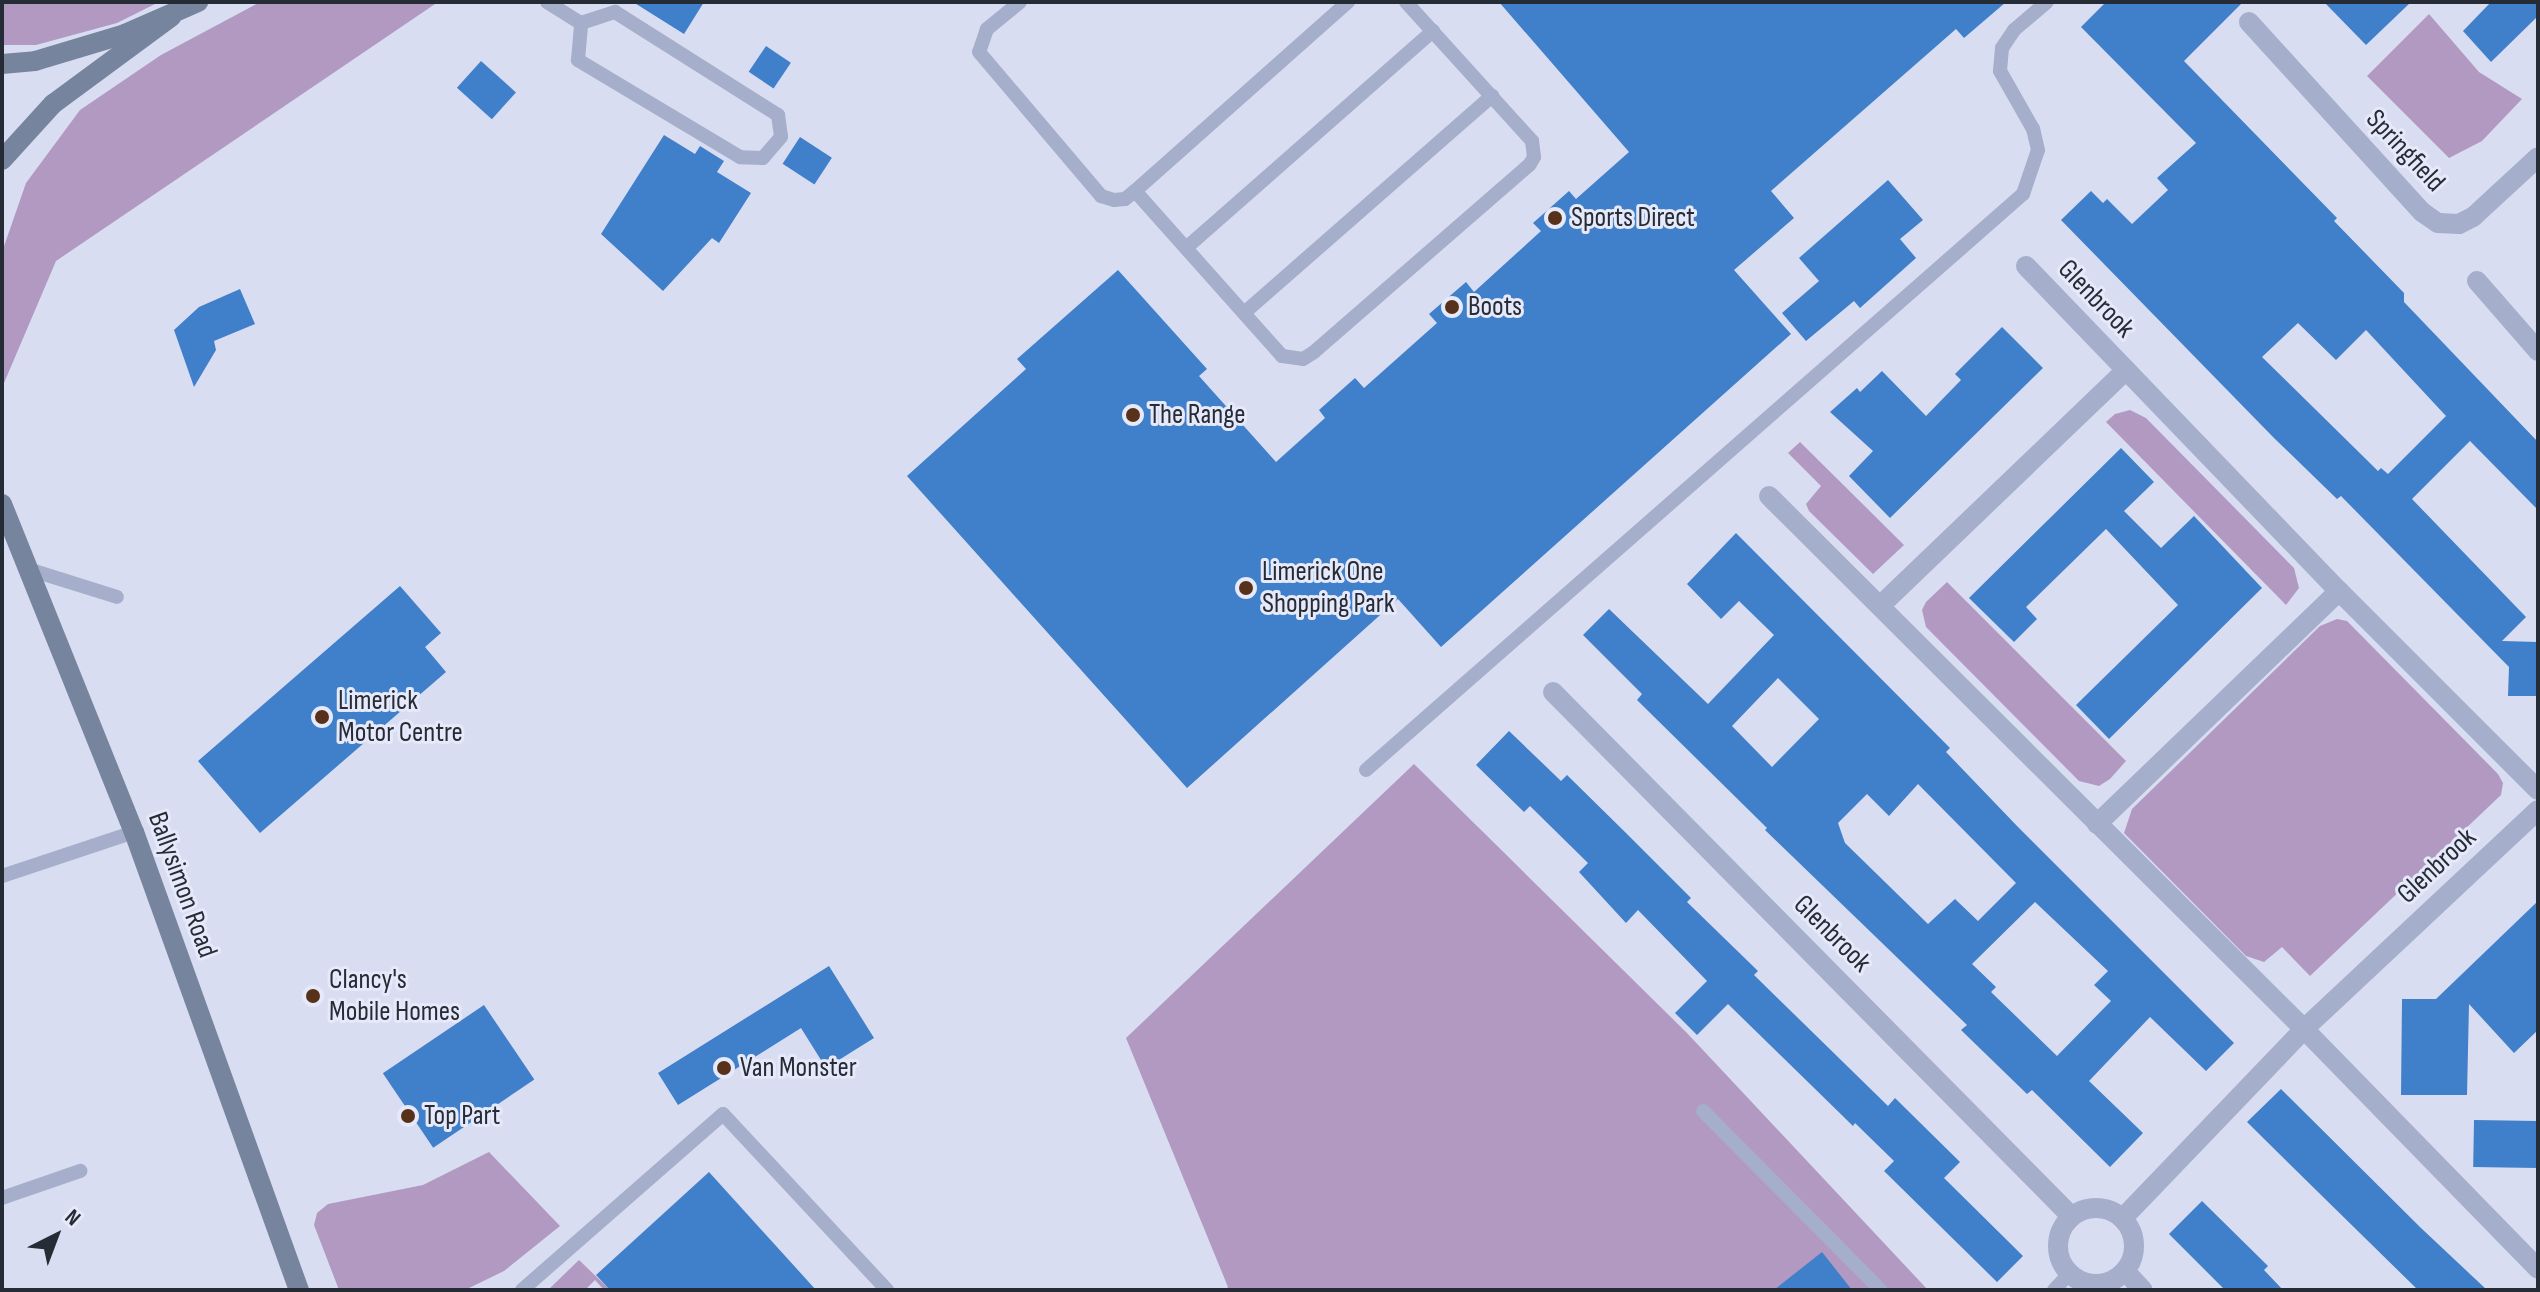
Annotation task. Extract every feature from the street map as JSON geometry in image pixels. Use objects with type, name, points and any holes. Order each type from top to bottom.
[{"type":"main road","points":[[2,160],[53,104],[171,17],[198,2]]},
{"type":"main road","points":[[2,64],[50,57],[171,17]]},
{"type":"main road","name":"Ballysimon Road","points":[[2,504],[134,832],[299,1290]]},
{"type":"street","name":"Springfield","points":[[2249,22],[2422,212],[2438,223],[2459,224],[2473,217],[2538,157]]},
{"type":"street","name":"Glenbrook","points":[[2026,266],[2339,591],[2538,790]]},
{"type":"street","points":[[2477,281],[2538,351]]},
{"type":"street","name":"Glenbrook","points":[[1880,606],[2126,370]]},
{"type":"street","points":[[1769,496],[2304,1029],[2538,1269]]},
{"type":"street","points":[[2097,824],[2339,591]]},
{"type":"street","name":"Glenbrook","points":[[1553,692],[2071,1216]]},
{"type":"street","name":"Glenbrook","points":[[2123,1218],[2304,1029],[2538,810]]},
{"type":"street","points":[[2101,1207],[2123,1218],[2130,1227],[2135,1250],[2125,1271],[2105,1284],[2092,1284],[2070,1273],[2058,1253],[2058,1241],[2071,1216],[2089,1208],[2101,1207]]},
{"type":"street","points":[[2523,1255],[2538,1240]]},
{"type":"street","points":[[2125,1271],[2143,1290]]},
{"type":"lane","points":[[547,2],[581,23],[615,12],[778,115],[781,137],[763,158],[740,157],[578,60],[581,23]]},
{"type":"lane","points":[[1020,2],[987,29],[979,52],[985,63],[1101,196],[1125,199],[1348,2]]},
{"type":"lane","points":[[1135,191],[1282,356],[1303,359],[1530,164],[1535,149],[1532,141],[1406,2]]},
{"type":"lane","points":[[1366,770],[2023,194],[2038,150],[2033,129],[2000,71],[2002,48],[2014,30],[2047,2]]},
{"type":"lane","points":[[1186,248],[1433,31]]},
{"type":"lane","points":[[1244,313],[1492,96]]},
{"type":"lane","points":[[31,570],[117,597]]},
{"type":"lane","points":[[2,876],[134,832]]},
{"type":"lane","points":[[1703,1111],[1881,1290]]},
{"type":"lane","points":[[522,1290],[723,1114],[887,1290]]},
{"type":"lane","points":[[2,1198],[80,1171]]},
{"type":"lane","points":[[2054,1290],[2070,1273]]},
{"type":"shaded area","points":[[2,2],[159,2],[117,23],[36,45],[2,45]]},
{"type":"shaded area","points":[[260,2],[438,2],[56,261],[4,383],[2,252],[26,183],[80,110],[161,55]]},
{"type":"shaded area","points":[[2429,14],[2479,72],[2522,99],[2482,141],[2449,158],[2367,76]]},
{"type":"shaded area","points":[[2130,410],[2146,418],[2294,568],[2299,588],[2286,605],[2106,422],[2115,414]]},
{"type":"shaded area","points":[[1800,442],[1904,545],[1873,574],[1809,511],[1806,504],[1821,486],[1788,453]]},
{"type":"shaded area","points":[[1947,582],[2126,761],[2110,779],[2099,786],[2079,781],[1926,627],[1922,610]]},
{"type":"shaded area","points":[[2337,619],[2347,621],[2498,774],[2503,783],[2501,795],[2310,976],[2282,947],[2264,962],[2246,956],[2124,833],[2132,809],[2320,626]]},
{"type":"shaded area","points":[[1414,764],[1687,1033],[1928,1290],[1225,1290],[1228,1287],[1126,1038]]},
{"type":"shaded area","points":[[489,1152],[560,1226],[504,1271],[465,1290],[339,1290],[314,1225],[317,1213],[328,1204],[423,1185]]},
{"type":"shaded area","points":[[579,1260],[610,1290],[604,1290],[595,1280],[585,1290],[548,1290]]},
{"type":"building","points":[[633,2],[704,2],[684,34]]},
{"type":"building","points":[[1499,2],[2006,2],[1964,38],[1956,29],[1771,191],[1794,218],[1734,270],[1791,334],[1441,647],[1398,599],[1187,788],[907,476],[1026,369],[1017,359],[1118,270],[1207,369],[1199,376],[1276,462],[1325,418],[1319,410],[1355,378],[1364,388],[1437,323],[1429,314],[1466,282],[1474,292],[1541,231],[1533,223],[1569,191],[1576,199],[1629,152]]},
{"type":"building","points":[[2106,2],[2243,2],[2184,61],[2337,218],[2334,221],[2404,293],[2404,302],[2538,442],[2538,510],[2470,441],[2412,499],[2526,617],[2502,641],[2538,642],[2538,696],[2508,696],[2509,667],[2341,496],[2337,499],[2274,438],[2061,220],[2091,191],[2103,203],[2107,199],[2132,224],[2168,190],[2157,178],[2196,143],[2081,27]],"holes":[[[2298,323],[2336,360],[2366,330],[2446,416],[2388,474],[2381,468],[2378,471],[2262,357]]]},
{"type":"building","points":[[2324,2],[2411,2],[2366,45]]},
{"type":"building","points":[[2491,2],[2538,2],[2538,16],[2491,62],[2463,31]]},
{"type":"building","points":[[766,46],[791,63],[774,88],[749,72]]},
{"type":"building","points":[[481,61],[516,92],[492,119],[457,88]]},
{"type":"building","points":[[664,135],[695,154],[700,146],[724,161],[717,172],[751,193],[719,243],[712,238],[663,291],[601,234]]},
{"type":"building","points":[[800,137],[832,158],[814,185],[783,164]]},
{"type":"building","points":[[1888,180],[1923,220],[1900,239],[1916,258],[1860,308],[1854,301],[1806,341],[1782,313],[1819,281],[1799,258]]},
{"type":"building","points":[[240,289],[255,324],[214,341],[216,350],[194,387],[174,330],[199,307]]},
{"type":"building","points":[[2002,327],[2043,368],[1890,518],[1849,476],[1873,451],[1830,412],[1857,388],[1860,392],[1882,371],[1926,416],[1961,380],[1955,374]]},
{"type":"building","points":[[2121,448],[2154,482],[2124,511],[2161,548],[2194,516],[2262,588],[2109,739],[2076,705],[2178,605],[2106,529],[2026,607],[2037,619],[2014,642],[1969,598]]},
{"type":"building","points":[[1736,533],[1950,748],[1946,752],[2018,827],[2234,1043],[2206,1071],[2150,1017],[2089,1081],[2143,1133],[2110,1167],[2032,1090],[2027,1094],[1961,1030],[1967,1025],[1765,830],[1767,828],[1637,700],[1642,694],[1583,635],[1609,609],[1708,704],[1774,635],[1739,601],[1721,619],[1687,584]],"holes":[[[1778,678],[1819,719],[1772,767],[1732,726]],[[1918,784],[2016,883],[1978,921],[1955,899],[1928,924],[1845,843],[1838,823],[1867,794],[1889,816]],[[2035,902],[2108,971],[2094,985],[2111,1001],[2057,1056],[1991,992],[1996,987],[1972,964]]]},
{"type":"building","name":"Limerick Motor Centre","points":[[400,586],[441,633],[425,647],[446,672],[260,833],[198,761]]},
{"type":"building","points":[[1509,731],[1561,781],[1567,775],[1625,832],[1691,898],[1687,902],[1758,971],[1754,975],[1888,1106],[1895,1098],[1960,1162],[1944,1178],[2023,1256],[1997,1282],[1884,1171],[1894,1161],[1855,1123],[1853,1126],[1728,1004],[1697,1035],[1675,1013],[1707,981],[1638,910],[1626,923],[1579,872],[1588,863],[1530,806],[1524,812],[1476,765]]},
{"type":"building","points":[[2538,901],[2538,1030],[2514,1053],[2469,1004],[2467,1095],[2401,1095],[2402,999],[2436,999]]},
{"type":"building","points":[[829,966],[874,1038],[826,1068],[801,1028],[678,1105],[658,1073]]},
{"type":"building","points":[[484,1005],[534,1080],[433,1148],[383,1073]]},
{"type":"building","points":[[2281,1089],[2487,1290],[2418,1290],[2247,1122]]},
{"type":"building","points":[[2474,1120],[2538,1121],[2537,1168],[2473,1167]]},
{"type":"building","points":[[709,1172],[816,1290],[610,1290],[596,1275]]},
{"type":"building","points":[[2202,1201],[2268,1266],[2264,1270],[2283,1290],[2225,1290],[2169,1234]]},
{"type":"building","points":[[1822,1252],[1852,1290],[1774,1290]]},
{"type":"place","name":"Sports Direct","points":[[1555,218]]},
{"type":"place","name":"Boots","points":[[1452,307]]},
{"type":"place","name":"The Range","points":[[1133,415]]},
{"type":"place","name":"Limerick One Shopping Park","points":[[1246,588]]},
{"type":"place","name":"Limerick Motor Centre","points":[[322,717]]},
{"type":"place","name":"Clancy's Mobile Homes","points":[[313,996]]},
{"type":"place","name":"Van Monster","points":[[724,1068]]},
{"type":"place","name":"Top Part","points":[[408,1116]]}]
